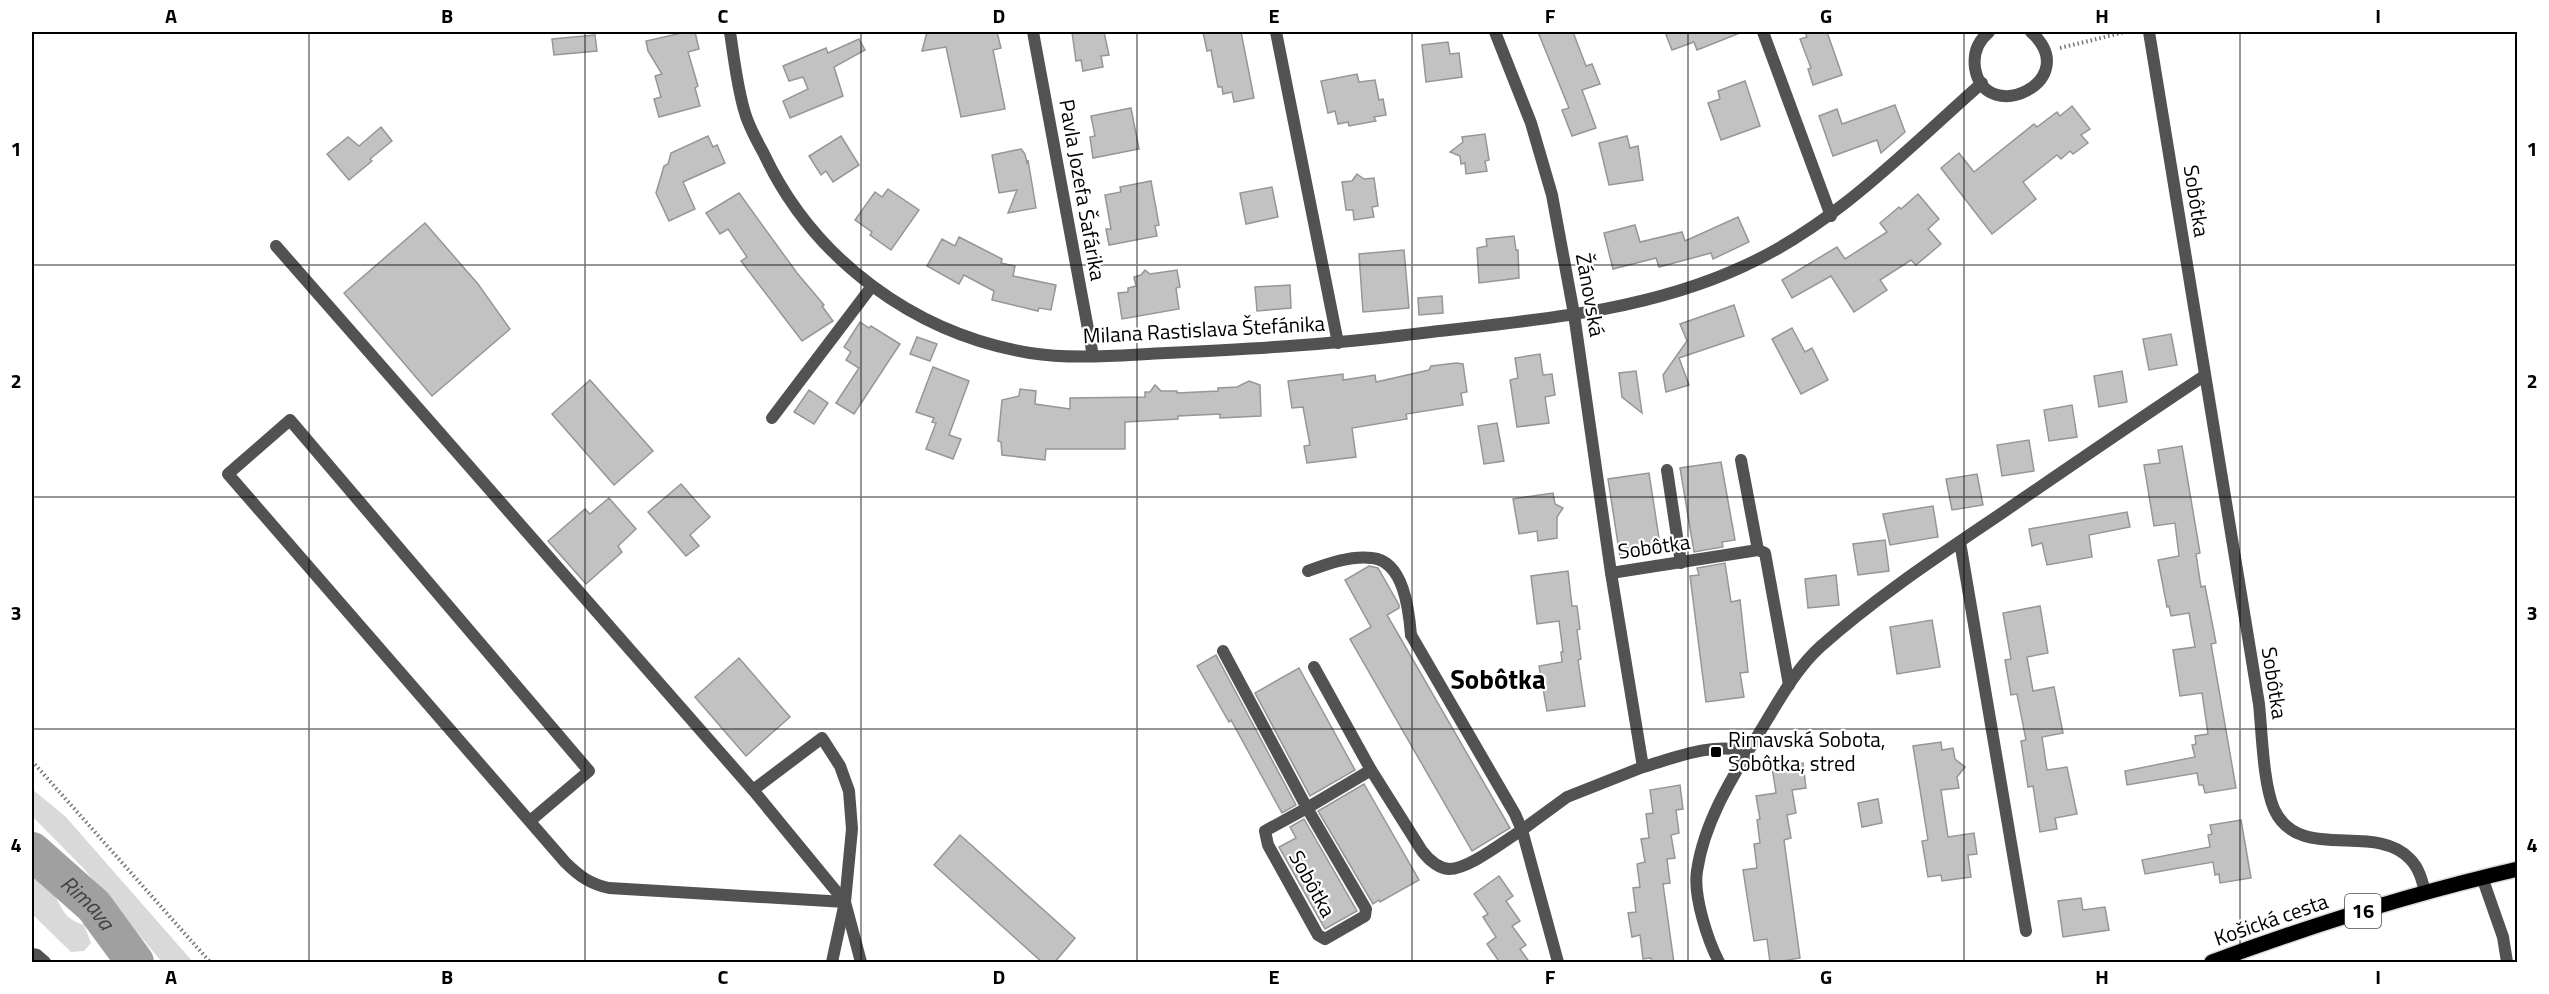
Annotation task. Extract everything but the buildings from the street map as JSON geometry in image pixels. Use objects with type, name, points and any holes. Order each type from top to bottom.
[{"type":"main road","name":"Košická cesta","points":[[2212,963],[2320,924],[2425,892],[2517,869]]},
{"type":"street","name":"Milana Rastislava Štefánika","points":[[730,32],[745,115],[774,175],[806,223],[836,256],[872,286],[912,313],[952,332],[988,344],[1034,354],[1093,356],[1338,343],[1574,314],[1645,300],[1703,283],[1745,266],[1831,216],[1982,83]]},
{"type":"street","name":"Pavla Jozefa Šafárika","points":[[1034,32],[1093,356]]},
{"type":"street","points":[[1276,32],[1338,343]]},
{"type":"street","name":"Žánovská","points":[[1496,32],[1531,123],[1552,195],[1574,314],[1611,573]]},
{"type":"street","points":[[1763,32],[1831,216]]},
{"type":"street","points":[[1989,32],[1976,48],[1974,60],[1976,72],[1991,92],[2003,96],[2016,96],[2028,92],[2044,74],[2045,52],[2038,38],[2031,32]]},
{"type":"street","name":"Sobôtka","points":[[2149,32],[2259,704],[2274,809],[2291,829],[2305,836],[2391,846],[2411,860],[2419,871],[2425,892]]},
{"type":"street","points":[[276,246],[753,790],[845,902],[861,963]]},
{"type":"street","points":[[772,418],[872,286]]},
{"type":"street","points":[[1719,963],[1712,949],[1699,901],[1696,873],[1711,823],[1748,751],[1789,685],[1818,649],[1869,607],[1960,542],[2204,376]]},
{"type":"street","points":[[530,821],[589,771],[290,420],[228,474],[530,821],[580,877],[596,885],[609,888],[845,902]]},
{"type":"street","points":[[1741,459],[1758,550],[1765,553],[1789,685]]},
{"type":"street","points":[[1667,471],[1681,563]]},
{"type":"street","points":[[1960,542],[2026,931]]},
{"type":"street","name":"Sobôtka","points":[[1643,766],[1611,573],[1758,550]]},
{"type":"street","points":[[1308,570],[1338,561],[1372,558],[1386,562],[1402,584],[1409,609],[1411,635],[1515,814],[1522,830],[1558,963]]},
{"type":"street","name":"Sobôtka","points":[[1223,651],[1306,808],[1366,909],[1365,916],[1325,939],[1318,935],[1273,855],[1265,831],[1306,808],[1371,770]]},
{"type":"street","points":[[1314,667],[1371,770],[1422,851],[1432,862],[1441,867],[1462,867],[1522,830],[1567,797],[1643,766],[1707,748],[1728,747],[1748,751]]},
{"type":"street","points":[[753,790],[822,738],[840,766],[849,791],[852,829],[845,902],[832,963]]},
{"type":"street","points":[[2482,877],[2503,937],[2507,963]]},
{"type":"street","points":[[32,954],[37,955],[45,963]]},
{"type":"path","points":[[2045,52],[2125,32]]},
{"type":"path","points":[[32,761],[210,963]]},
{"type":"shaded area","points":[[32,789],[65,816],[193,962],[162,962],[84,869],[32,816]]},
{"type":"shaded area","points":[[32,872],[54,894],[70,919],[84,925],[91,943],[84,951],[71,952],[32,914]]},
{"type":"waterway","name":"Rimava","points":[[32,851],[94,906],[135,962]]},
{"type":"place","name":"Rimavská Sobota, Sobôtka, stred","points":[[1716,752]]},
{"type":"district","name":"Sobôtka","points":[[1498,680]]}]
